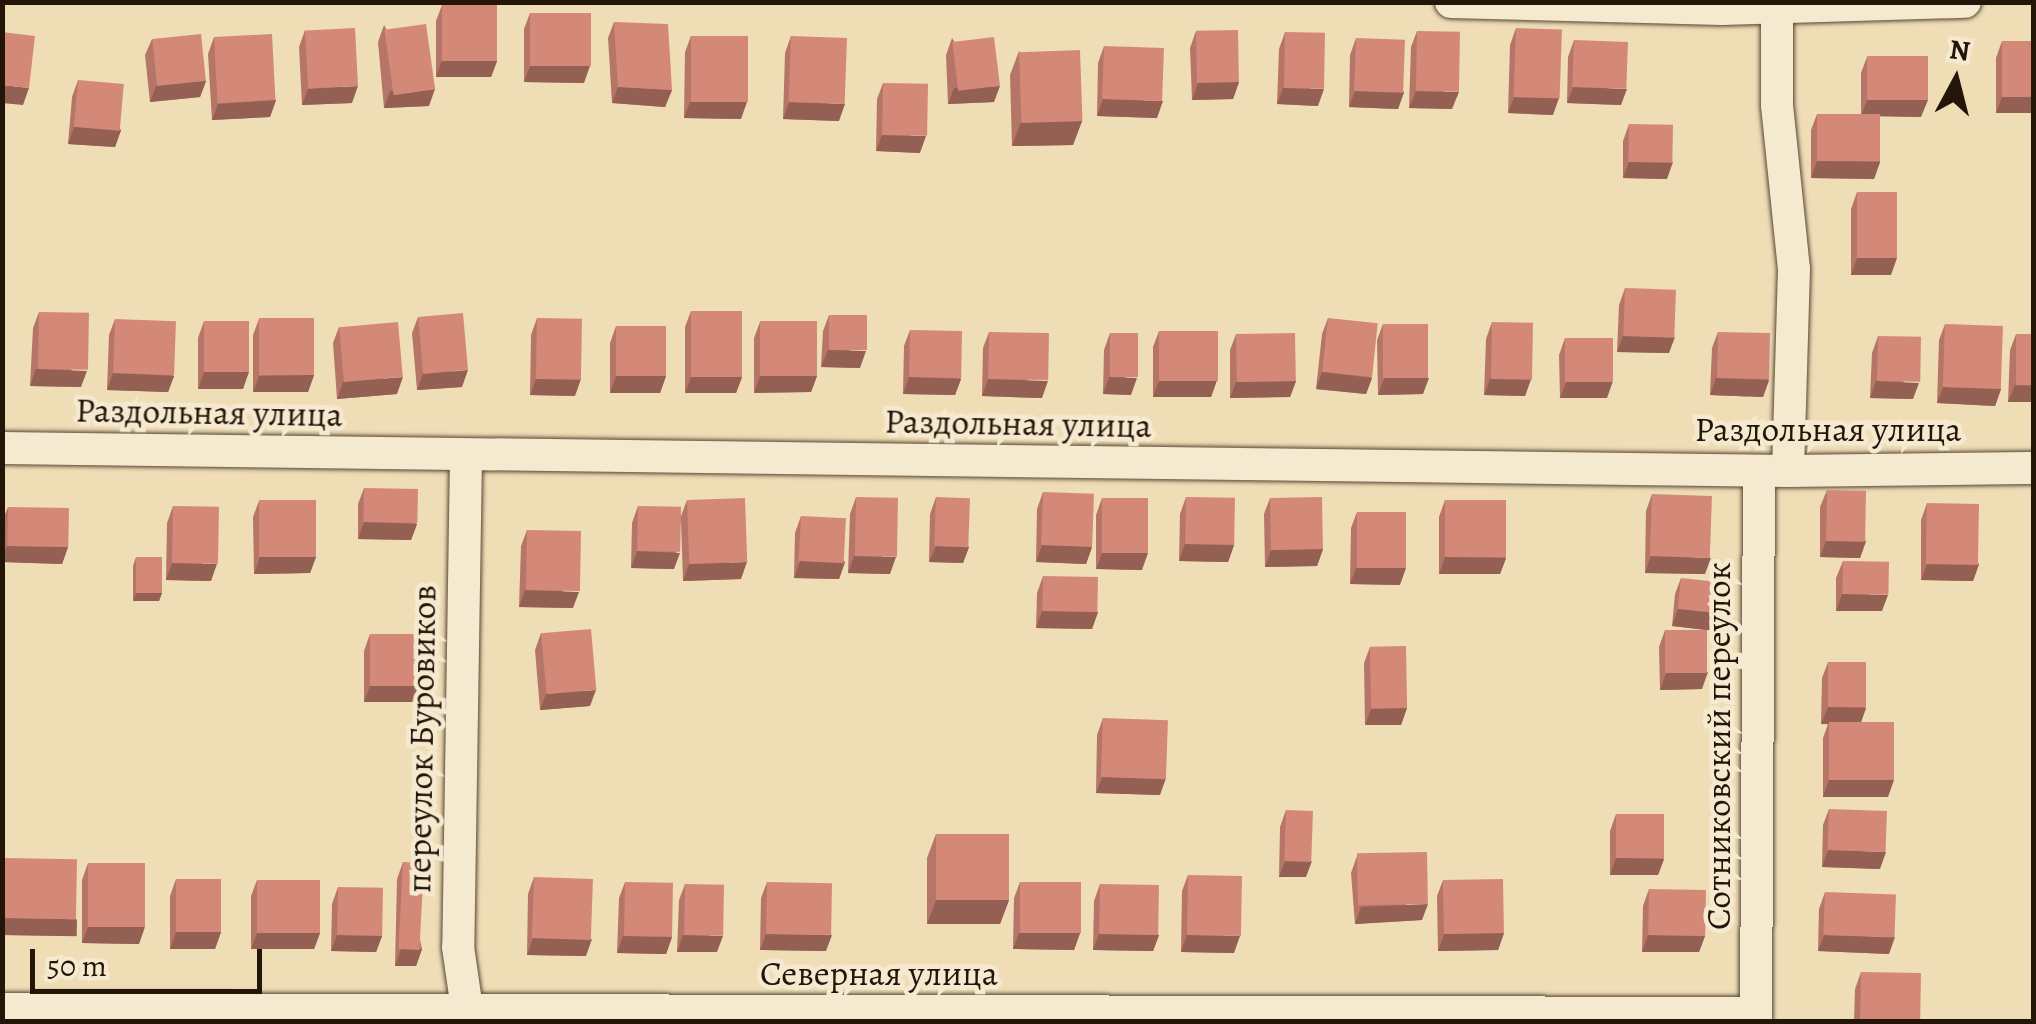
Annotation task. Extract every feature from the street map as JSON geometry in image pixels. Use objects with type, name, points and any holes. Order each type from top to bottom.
[{"type":"street","points":[[1451,2],[1964,2]]},
{"type":"street","name":"Сотниковский переулок","points":[[1756,1018],[1773,471],[1794,269],[1777,105],[1777,5]]},
{"type":"street","name":"Раздольная улица","points":[[2,448],[1773,471],[2034,468]]},
{"type":"street","name":"переулок Буровиков","points":[[466,457],[458,947],[468,1018]]},
{"type":"street","name":"Северная улица","points":[[2,1010],[468,1018],[1756,1018]]},
{"type":"building","points":[[442,4],[497,4],[497,61],[442,61]]},
{"type":"building","points":[[530,13],[591,13],[591,66],[530,66]]},
{"type":"building","points":[[614,22],[668,24],[672,90],[618,87]]},
{"type":"building","points":[[426,24],[435,89],[394,95],[384,30]]},
{"type":"building","points":[[355,28],[358,86],[308,89],[305,31]]},
{"type":"building","points":[[1516,28],[1562,30],[1560,99],[1514,97]]},
{"type":"building","points":[[1238,30],[1239,82],[1197,83],[1196,31]]},
{"type":"building","points":[[1417,31],[1460,32],[1459,92],[1416,91]]},
{"type":"building","points":[[2,32],[35,36],[29,88],[2,85]]},
{"type":"building","points":[[1285,32],[1325,33],[1324,89],[1284,88]]},
{"type":"building","points":[[201,34],[206,81],[157,86],[152,39]]},
{"type":"building","points":[[272,34],[275,100],[218,103],[214,37]]},
{"type":"building","points":[[691,36],[748,36],[748,102],[691,102]]},
{"type":"building","points":[[791,36],[847,38],[845,104],[789,102]]},
{"type":"building","points":[[994,37],[1000,86],[958,91],[952,42]]},
{"type":"building","points":[[1356,38],[1405,40],[1403,93],[1354,91]]},
{"type":"building","points":[[1574,40],[1628,42],[1626,89],[1572,87]]},
{"type":"building","points":[[2002,41],[2034,41],[2034,97],[2002,97]]},
{"type":"building","points":[[1104,46],[1164,48],[1162,101],[1102,99]]},
{"type":"building","points":[[1080,50],[1082,121],[1022,123],[1019,52]]},
{"type":"building","points":[[1867,56],[1928,56],[1928,100],[1867,100]]},
{"type":"building","points":[[78,80],[124,84],[120,131],[74,127]]},
{"type":"building","points":[[883,83],[928,84],[927,136],[882,135]]},
{"type":"building","points":[[1817,114],[1880,114],[1880,161],[1817,161]]},
{"type":"building","points":[[1629,124],[1673,125],[1672,163],[1628,162]]},
{"type":"building","points":[[1857,192],[1897,192],[1897,258],[1857,258]]},
{"type":"building","points":[[1625,288],[1676,290],[1674,338],[1623,336]]},
{"type":"building","points":[[691,311],[742,311],[742,377],[691,377]]},
{"type":"building","points":[[39,312],[89,313],[88,370],[38,369]]},
{"type":"building","points":[[463,313],[468,370],[423,374],[418,317]]},
{"type":"building","points":[[829,315],[867,315],[867,350],[829,350]]},
{"type":"building","points":[[259,318],[314,318],[314,375],[259,375]]},
{"type":"building","points":[[537,318],[582,319],[581,380],[536,379]]},
{"type":"building","points":[[1328,318],[1378,323],[1372,377],[1322,372]]},
{"type":"building","points":[[115,319],[176,321],[174,375],[113,373]]},
{"type":"building","points":[[204,321],[249,321],[249,372],[204,372]]},
{"type":"building","points":[[760,321],[817,321],[817,376],[760,376]]},
{"type":"building","points":[[398,322],[403,377],[344,382],[339,327]]},
{"type":"building","points":[[1492,322],[1533,323],[1532,380],[1491,379]]},
{"type":"building","points":[[1383,324],[1428,324],[1428,378],[1383,378]]},
{"type":"building","points":[[1945,324],[2003,326],[2001,389],[1943,387]]},
{"type":"building","points":[[616,326],[666,326],[666,376],[616,376]]},
{"type":"building","points":[[910,330],[962,331],[961,378],[909,377]]},
{"type":"building","points":[[1159,331],[1218,331],[1218,381],[1159,381]]},
{"type":"building","points":[[989,332],[1049,333],[1048,380],[988,379]]},
{"type":"building","points":[[1718,332],[1770,333],[1769,379],[1717,378]]},
{"type":"building","points":[[1110,333],[1138,333],[1138,377],[1110,377]]},
{"type":"building","points":[[1295,333],[1296,381],[1237,382],[1236,334]]},
{"type":"building","points":[[2016,334],[2034,334],[2034,385],[2016,385]]},
{"type":"building","points":[[1878,336],[1921,337],[1920,382],[1877,381]]},
{"type":"building","points":[[1565,338],[1613,338],[1613,382],[1565,382]]},
{"type":"building","points":[[364,488],[418,489],[417,523],[363,522]]},
{"type":"building","points":[[1827,490],[1866,491],[1865,542],[1826,541]]},
{"type":"building","points":[[1043,492],[1094,494],[1092,547],[1041,545]]},
{"type":"building","points":[[1652,494],[1712,496],[1710,558],[1650,556]]},
{"type":"building","points":[[856,497],[898,498],[897,557],[855,556]]},
{"type":"building","points":[[936,497],[970,498],[968,547],[934,546]]},
{"type":"building","points":[[1186,497],[1235,498],[1234,545],[1185,544]]},
{"type":"building","points":[[1322,497],[1323,549],[1271,550],[1270,498]]},
{"type":"building","points":[[745,498],[747,562],[689,564],[687,500]]},
{"type":"building","points":[[1102,498],[1148,498],[1148,553],[1102,553]]},
{"type":"building","points":[[259,500],[316,500],[316,557],[259,557]]},
{"type":"building","points":[[1445,500],[1506,500],[1506,557],[1445,557]]},
{"type":"building","points":[[1927,503],[1979,504],[1978,565],[1926,564]]},
{"type":"building","points":[[173,506],[219,507],[218,564],[172,563]]},
{"type":"building","points":[[638,506],[681,507],[680,552],[637,551]]},
{"type":"building","points":[[8,507],[69,508],[68,547],[7,546]]},
{"type":"building","points":[[1357,512],[1406,512],[1406,568],[1357,568]]},
{"type":"building","points":[[801,516],[846,518],[844,563],[799,561]]},
{"type":"building","points":[[527,530],[581,531],[580,591],[526,590]]},
{"type":"building","points":[[136,557],[162,557],[162,593],[136,593]]},
{"type":"building","points":[[1843,561],[1889,562],[1888,595],[1842,594]]},
{"type":"building","points":[[1043,576],[1098,577],[1097,612],[1042,611]]},
{"type":"building","points":[[1681,578],[1726,583],[1723,614],[1678,609]]},
{"type":"building","points":[[591,629],[596,690],[547,694],[541,633]]},
{"type":"building","points":[[1665,630],[1707,630],[1707,673],[1665,673]]},
{"type":"building","points":[[370,634],[419,634],[419,686],[370,686]]},
{"type":"building","points":[[1406,646],[1407,708],[1371,709],[1370,647]]},
{"type":"building","points":[[1828,662],[1866,662],[1866,707],[1828,707]]},
{"type":"building","points":[[1103,718],[1168,720],[1166,779],[1101,777]]},
{"type":"building","points":[[1829,722],[1894,722],[1894,780],[1829,780]]},
{"type":"building","points":[[1829,809],[1887,811],[1886,852],[1828,850]]},
{"type":"building","points":[[1286,810],[1313,811],[1311,862],[1284,861]]},
{"type":"building","points":[[1616,814],[1664,814],[1664,858],[1616,858]]},
{"type":"building","points":[[936,834],[1009,834],[1009,900],[936,900]]},
{"type":"building","points":[[1427,852],[1428,904],[1358,905],[1357,853]]},
{"type":"building","points":[[4,858],[77,859],[76,919],[3,918]]},
{"type":"building","points":[[403,862],[424,863],[419,950],[398,949]]},
{"type":"building","points":[[88,863],[145,863],[145,927],[88,927]]},
{"type":"building","points":[[1188,875],[1242,876],[1241,936],[1187,935]]},
{"type":"building","points":[[534,877],[593,879],[591,940],[532,938]]},
{"type":"building","points":[[176,879],[221,879],[221,932],[176,932]]},
{"type":"building","points":[[1503,879],[1504,933],[1444,934],[1443,880]]},
{"type":"building","points":[[257,880],[320,880],[320,933],[257,933]]},
{"type":"building","points":[[625,882],[673,883],[672,937],[624,936]]},
{"type":"building","points":[[767,882],[832,883],[831,935],[766,934]]},
{"type":"building","points":[[1020,882],[1081,882],[1081,933],[1020,933]]},
{"type":"building","points":[[685,884],[724,885],[723,936],[684,935]]},
{"type":"building","points":[[1100,884],[1159,885],[1158,935],[1099,934]]},
{"type":"building","points":[[338,887],[383,888],[382,936],[337,935]]},
{"type":"building","points":[[1649,889],[1706,890],[1705,936],[1648,935]]},
{"type":"building","points":[[1825,892],[1896,894],[1894,937],[1823,935]]},
{"type":"building","points":[[1861,972],[1921,973],[1920,1022],[1860,1022]]}]
